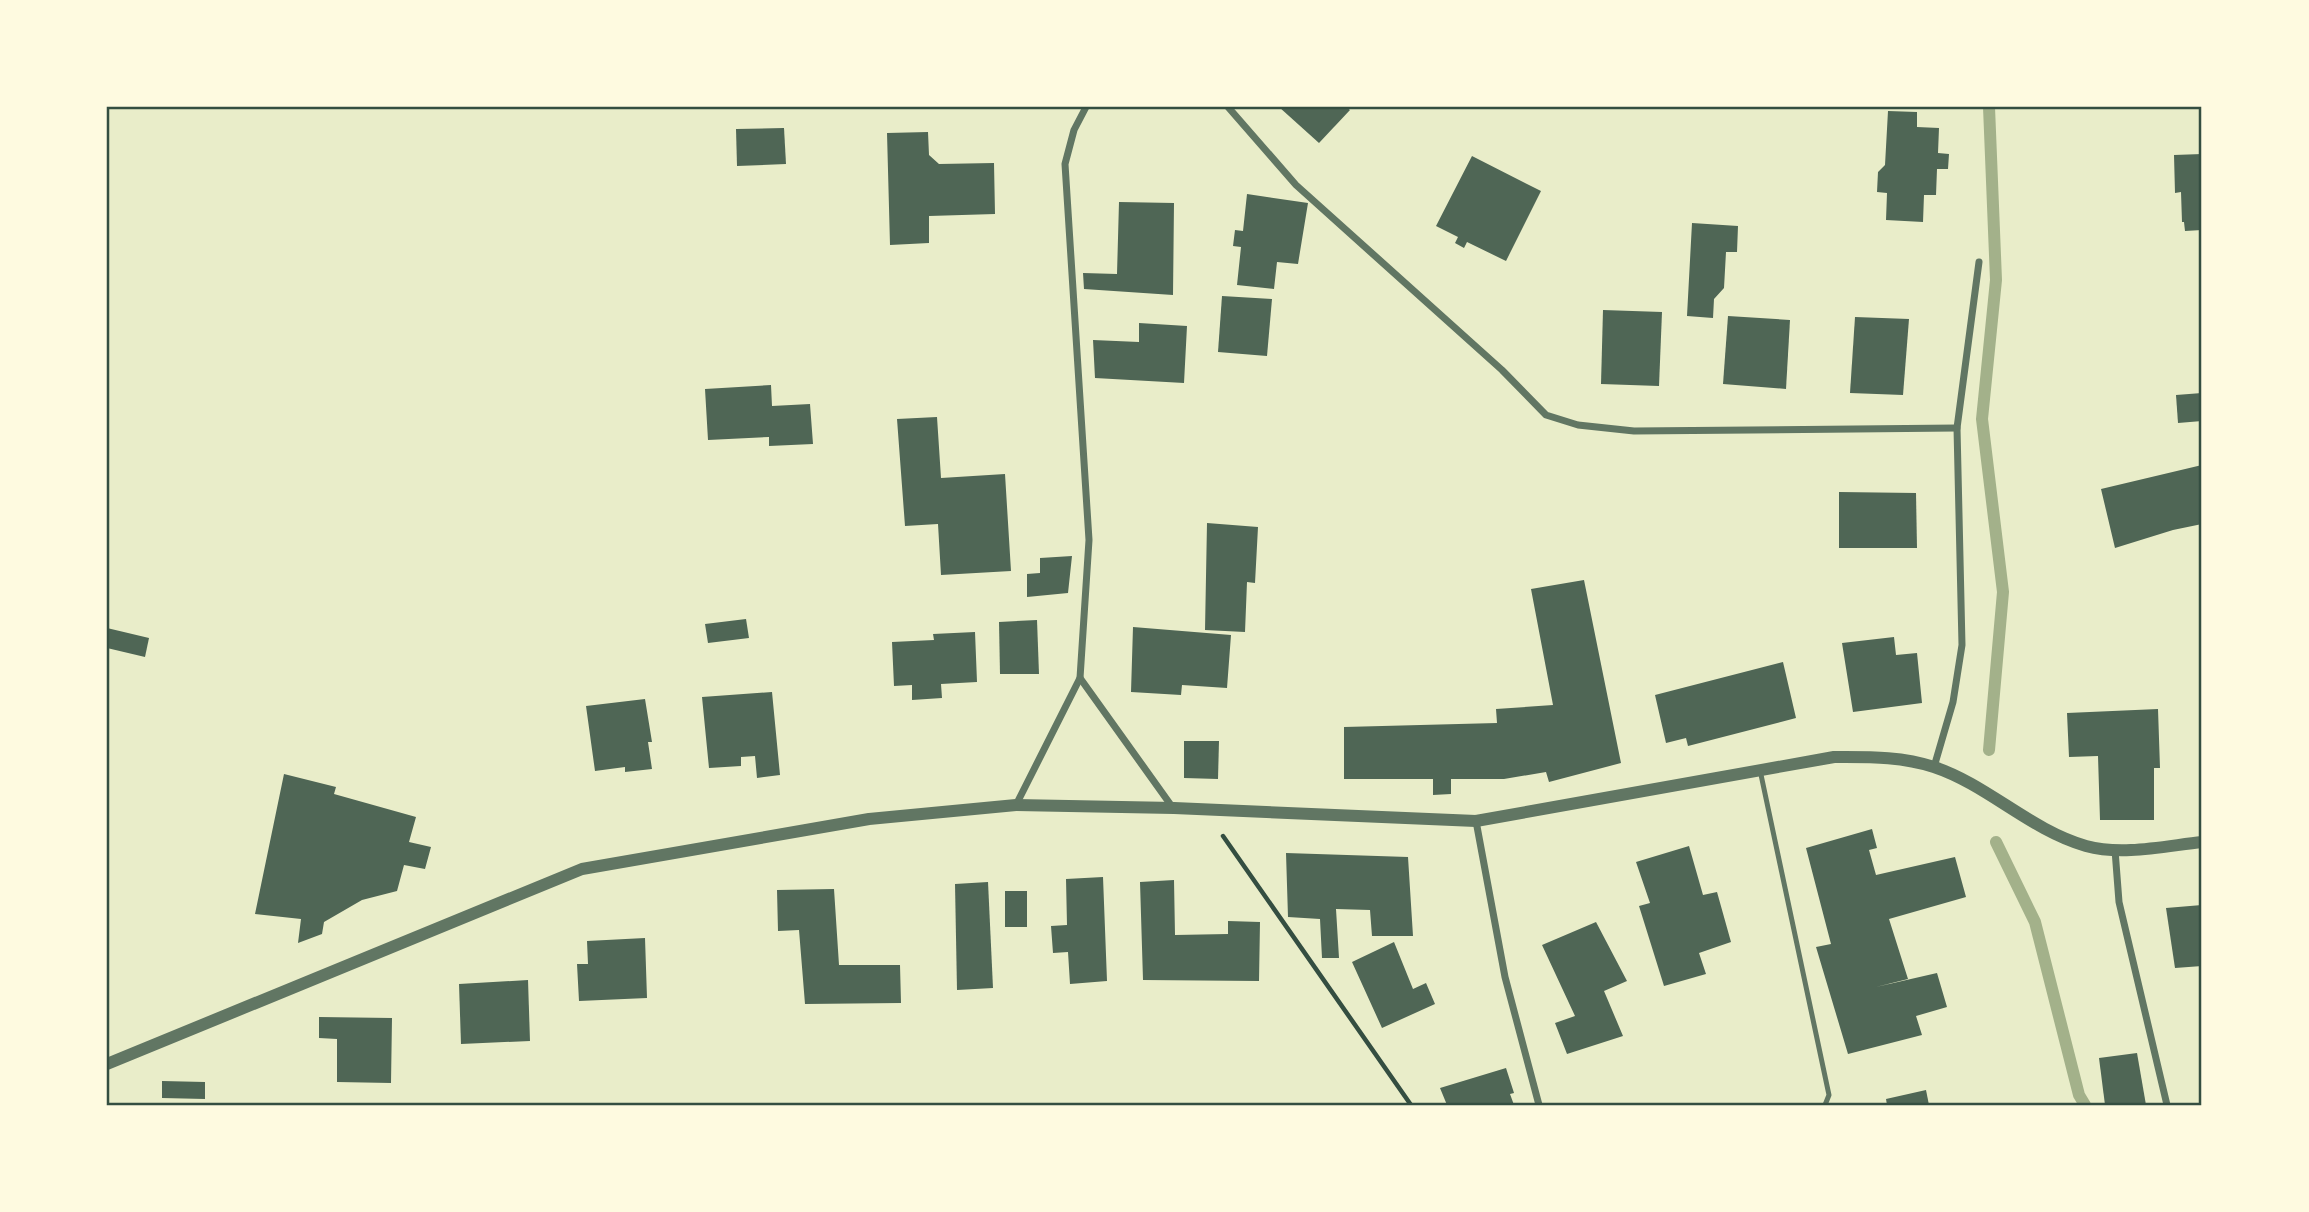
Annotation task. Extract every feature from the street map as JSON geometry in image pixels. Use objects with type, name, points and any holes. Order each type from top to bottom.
[{"type":"street","points":[[1016,805],[1080,678],[1088,540],[1066,164],[1074,130],[1086,107]]},
{"type":"street","points":[[1228,107],[1296,185],[1502,370],[1546,415],[1578,425],[1634,431],[1957,428]]},
{"type":"street","points":[[1934,767],[1953,702],[1962,645],[1957,428],[1979,262]]},
{"type":"street","points":[[1080,678],[1174,808]]},
{"type":"street","points":[[107,1064],[582,869],[869,819],[1016,805],[1174,808],[1476,821],[1834,757],[1891,757],[1934,767],[1966,781],[2045,829],[2086,846],[2115,850],[2202,842]]},
{"type":"street","points":[[1476,821],[1505,977],[1539,1105]]},
{"type":"street","points":[[2115,850],[2119,902],[2166,1105]]},
{"type":"lane","points":[[1759,771],[1829,1094],[1825,1105]]},
{"type":"path","points":[[1205,810],[1411,1105]]},
{"type":"building","points":[[1279,107],[1346,107],[1350,110],[1319,143]]},
{"type":"building","points":[[1888,111],[1917,112],[1917,127],[1939,128],[1938,153],[1949,154],[1948,169],[1937,169],[1936,195],[1924,195],[1923,222],[1886,220],[1887,193],[1877,192],[1878,172],[1885,165]]},
{"type":"building","points":[[784,128],[786,164],[737,166],[736,129]]},
{"type":"building","points":[[928,132],[929,155],[939,164],[994,163],[995,214],[929,216],[929,243],[890,245],[887,133]]},
{"type":"building","points":[[2202,154],[2202,230],[2185,231],[2181,192],[2175,193],[2174,155]]},
{"type":"building","points":[[1472,156],[1541,191],[1506,261],[1467,242],[1464,248],[1455,243],[1458,237],[1436,226]]},
{"type":"building","points":[[1247,194],[1308,203],[1298,264],[1277,262],[1274,289],[1237,285],[1241,247],[1233,246],[1235,230],[1243,231]]},
{"type":"building","points":[[1119,202],[1174,203],[1173,295],[1084,289],[1083,273],[1117,274]]},
{"type":"building","points":[[1692,223],[1738,226],[1737,252],[1726,252],[1724,288],[1714,299],[1713,318],[1687,316]]},
{"type":"building","points":[[1222,296],[1272,299],[1267,356],[1218,352]]},
{"type":"building","points":[[1603,310],[1662,312],[1659,386],[1601,384]]},
{"type":"building","points":[[1728,316],[1790,320],[1786,389],[1723,384]]},
{"type":"building","points":[[1855,317],[1909,319],[1903,395],[1850,393]]},
{"type":"building","points":[[1139,323],[1187,326],[1184,383],[1095,378],[1093,340],[1139,342]]},
{"type":"building","points":[[771,385],[772,406],[810,404],[813,444],[769,446],[769,437],[708,440],[705,389]]},
{"type":"building","points":[[2202,393],[2202,421],[2178,423],[2176,395]]},
{"type":"building","points":[[937,417],[941,478],[1005,474],[1011,571],[941,575],[938,524],[905,526],[897,419]]},
{"type":"building","points":[[2202,465],[2202,524],[2115,548],[2101,489]]},
{"type":"building","points":[[1839,492],[1916,493],[1917,548],[1839,548]]},
{"type":"building","points":[[1207,523],[1258,527],[1255,583],[1247,582],[1245,632],[1205,630]]},
{"type":"building","points":[[1072,556],[1068,593],[1027,597],[1027,574],[1040,573],[1040,558]]},
{"type":"building","points":[[1584,580],[1621,763],[1549,782],[1546,772],[1504,779],[1451,779],[1451,794],[1433,795],[1433,779],[1344,779],[1344,727],[1497,723],[1496,709],[1553,705],[1531,589]]},
{"type":"building","points":[[746,619],[749,638],[708,643],[705,624]]},
{"type":"building","points":[[1037,620],[1039,674],[1000,674],[999,622]]},
{"type":"building","points":[[1133,627],[1231,635],[1227,688],[1182,685],[1181,695],[1131,692]]},
{"type":"building","points":[[107,628],[149,638],[145,657],[107,648]]},
{"type":"building","points":[[975,632],[977,682],[941,684],[942,698],[912,700],[912,685],[894,686],[892,642],[934,640],[933,634]]},
{"type":"building","points":[[1894,637],[1896,655],[1917,653],[1922,703],[1853,712],[1842,643]]},
{"type":"building","points":[[1783,662],[1796,718],[1688,746],[1686,738],[1666,743],[1655,695]]},
{"type":"building","points":[[772,692],[780,775],[757,778],[755,756],[741,757],[741,766],[709,768],[702,697]]},
{"type":"building","points":[[645,699],[652,742],[648,742],[652,769],[625,772],[625,767],[595,771],[586,706]]},
{"type":"building","points":[[2158,709],[2160,768],[2154,768],[2154,820],[2100,820],[2098,756],[2069,757],[2067,713]]},
{"type":"building","points":[[1184,741],[1219,741],[1218,779],[1184,778]]},
{"type":"building","points":[[284,774],[336,787],[334,794],[416,817],[409,842],[431,847],[425,869],[404,865],[397,891],[362,900],[324,922],[322,934],[298,943],[301,919],[255,914]]},
{"type":"building","points":[[1872,829],[1877,848],[1869,850],[1876,875],[1955,857],[1966,897],[1889,919],[1908,979],[1876,987],[1937,973],[1947,1007],[1916,1016],[1922,1035],[1848,1054],[1816,947],[1831,944],[1806,848]]},
{"type":"building","points":[[1689,846],[1703,895],[1717,892],[1731,942],[1699,953],[1706,974],[1664,986],[1639,906],[1650,903],[1636,862]]},
{"type":"building","points":[[1286,853],[1408,857],[1413,936],[1372,936],[1370,910],[1336,909],[1339,958],[1322,958],[1320,919],[1288,917]]},
{"type":"building","points":[[1103,877],[1107,981],[1070,984],[1068,952],[1053,953],[1051,926],[1067,925],[1066,879]]},
{"type":"building","points":[[1174,880],[1175,935],[1228,934],[1228,921],[1260,922],[1259,981],[1143,980],[1140,882]]},
{"type":"building","points":[[988,882],[993,988],[957,990],[955,884]]},
{"type":"building","points":[[834,889],[839,965],[900,965],[901,1003],[805,1004],[799,930],[778,931],[777,890]]},
{"type":"building","points":[[1005,891],[1027,891],[1027,927],[1005,927]]},
{"type":"building","points":[[2202,905],[2202,966],[2175,968],[2166,908]]},
{"type":"building","points":[[1596,922],[1627,981],[1604,991],[1623,1036],[1567,1054],[1555,1023],[1575,1016],[1542,945]]},
{"type":"building","points":[[645,938],[647,998],[579,1001],[577,964],[588,964],[587,941]]},
{"type":"building","points":[[1394,942],[1413,989],[1426,983],[1435,1004],[1382,1028],[1352,962]]},
{"type":"building","points":[[528,980],[530,1041],[461,1044],[459,984]]},
{"type":"building","points":[[319,1017],[392,1018],[391,1083],[337,1082],[337,1039],[319,1038]]},
{"type":"building","points":[[2137,1053],[2146,1105],[2105,1105],[2099,1058]]},
{"type":"building","points":[[1506,1068],[1514,1093],[1510,1094],[1514,1105],[1447,1105],[1440,1088]]},
{"type":"building","points":[[162,1081],[205,1082],[205,1099],[162,1098]]},
{"type":"building","points":[[1926,1090],[1929,1105],[1887,1105],[1886,1099]]},
{"type":"waterway","points":[[1989,107],[1996,280],[1982,419],[2003,592],[1989,750]]},
{"type":"waterway","points":[[1996,842],[2035,922],[2079,1095],[2085,1105]]}]
